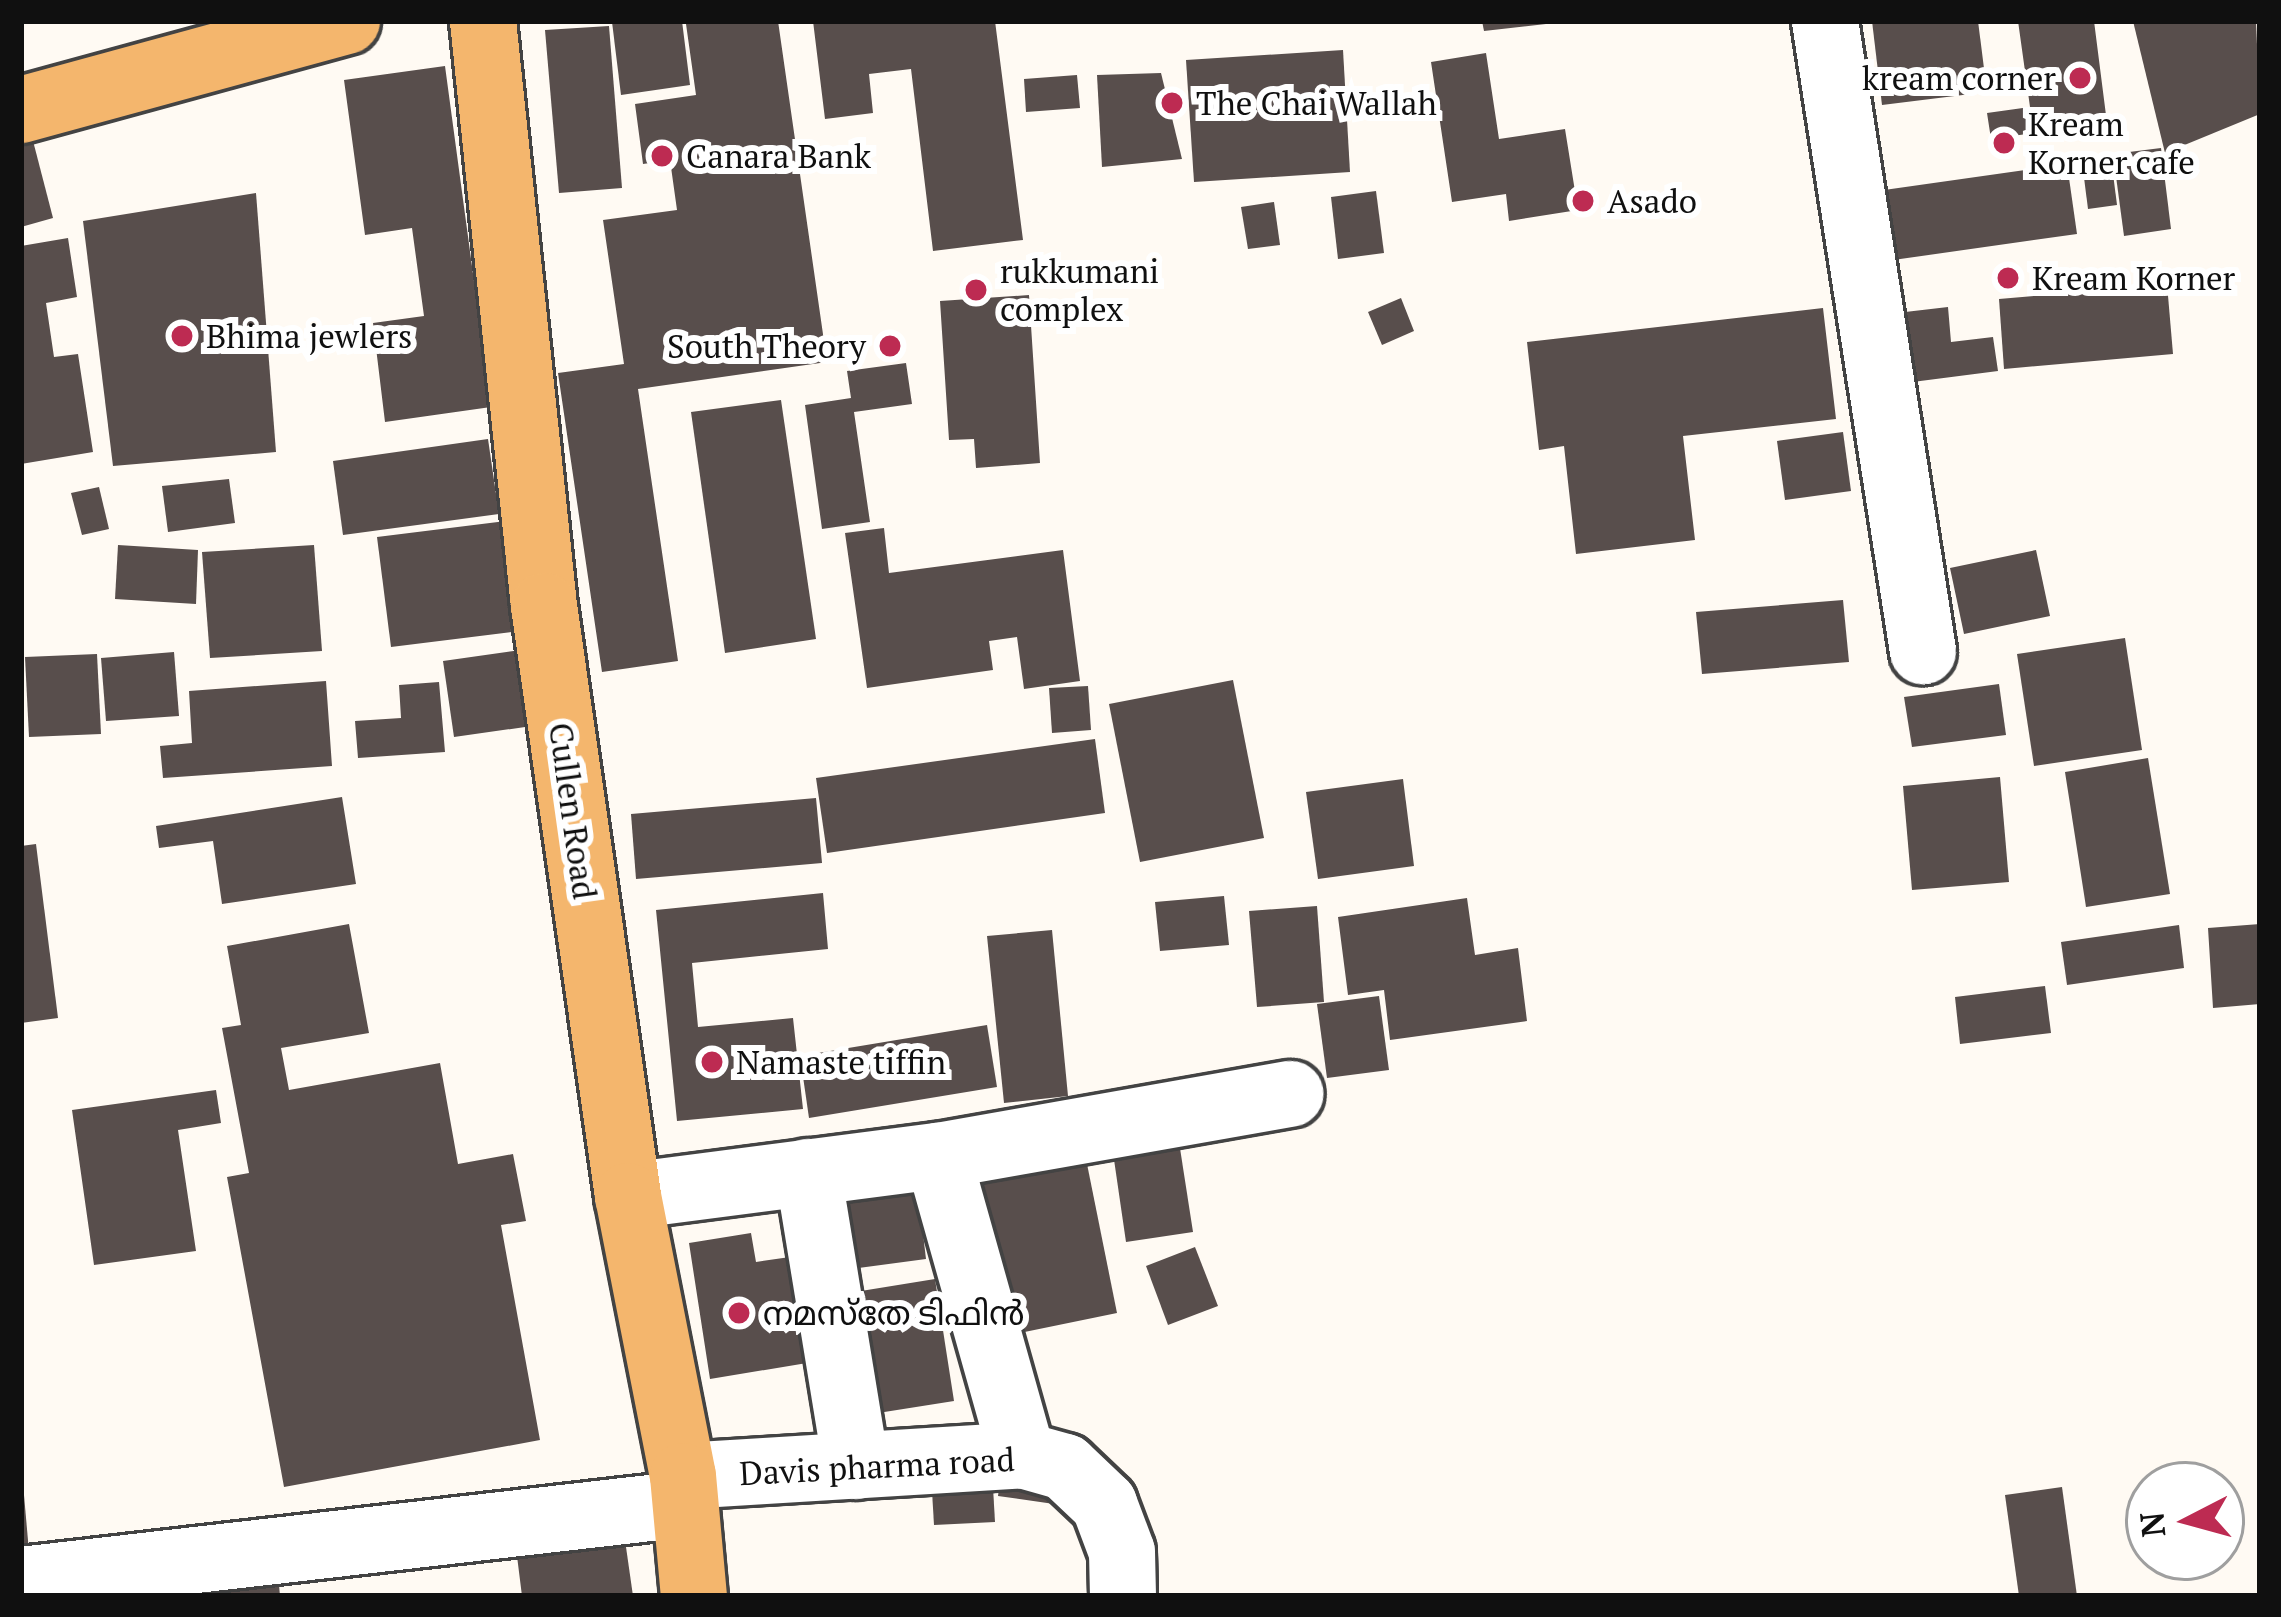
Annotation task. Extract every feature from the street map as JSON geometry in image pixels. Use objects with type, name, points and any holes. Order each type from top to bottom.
[{"type":"main road","points":[[21,110],[347,21]]},
{"type":"main road","name":"Cullen Road","points":[[483,21],[544,606],[628,1196],[684,1491],[694,1596]]},
{"type":"street","points":[[1825,21],[1923,650]]},
{"type":"street","points":[[628,1196],[938,1156],[1291,1094]]},
{"type":"street","points":[[938,1156],[1022,1455]]},
{"type":"street","points":[[808,1172],[856,1466]]},
{"type":"street","name":"Davis pharma road","points":[[21,1580],[856,1466],[1022,1455],[1064,1467],[1104,1504],[1122,1552],[1123,1596]]},
{"type":"building","points":[[682,21],[690,85],[621,95],[612,22]]},
{"type":"building","points":[[778,21],[827,362],[638,389],[678,661],[602,672],[558,373],[624,364],[603,220],[677,210],[670,160],[643,164],[635,104],[696,95],[686,24]]},
{"type":"building","points":[[813,21],[995,21],[1023,240],[933,251],[911,69],[869,74],[873,113],[825,119]]},
{"type":"building","points":[[1482,21],[1546,21],[1546,24],[1484,31]]},
{"type":"building","points":[[1872,21],[1978,21],[1987,92],[1882,105]]},
{"type":"building","points":[[2018,21],[2094,21],[2107,123],[1991,139],[1987,113],[2030,107]]},
{"type":"building","points":[[2133,21],[2256,21],[2260,114],[2165,153]]},
{"type":"building","points":[[609,26],[622,188],[559,193],[545,30]]},
{"type":"building","points":[[1343,50],[1350,172],[1194,182],[1186,60]]},
{"type":"building","points":[[1486,53],[1499,139],[1565,129],[1578,210],[1509,221],[1506,194],[1452,202],[1431,62]]},
{"type":"building","points":[[445,66],[491,407],[385,422],[373,323],[424,316],[412,228],[365,235],[344,80]]},
{"type":"building","points":[[1161,73],[1182,159],[1102,167],[1097,75]]},
{"type":"building","points":[[1077,75],[1080,108],[1026,112],[1024,79]]},
{"type":"building","points":[[32,137],[53,218],[21,227],[21,140]]},
{"type":"building","points":[[2161,148],[2171,229],[2124,236],[2113,154]]},
{"type":"building","points":[[2111,158],[2117,205],[2088,209],[2082,162]]},
{"type":"building","points":[[2067,164],[2077,234],[1872,263],[1863,193]]},
{"type":"building","points":[[1376,191],[1384,253],[1338,259],[1331,197]]},
{"type":"building","name":"Bhima jewlers","points":[[256,193],[276,452],[113,466],[83,221]]},
{"type":"building","points":[[1274,202],[1280,245],[1248,249],[1241,207]]},
{"type":"building","points":[[68,238],[77,297],[46,303],[54,357],[78,354],[93,452],[21,464],[21,246]]},
{"type":"building","points":[[2167,284],[2173,354],[2004,369],[1999,299]]},
{"type":"building","points":[[1029,295],[1040,463],[976,468],[974,439],[949,440],[940,301]]},
{"type":"building","points":[[1401,298],[1414,331],[1382,345],[1368,312]]},
{"type":"building","points":[[1948,307],[1951,342],[1993,337],[1998,371],[1897,384],[1888,314]]},
{"type":"building","points":[[1823,308],[1836,419],[1683,436],[1695,540],[1576,554],[1564,446],[1539,450],[1527,342]]},
{"type":"building","points":[[906,363],[912,404],[854,412],[870,522],[822,529],[805,405],[851,398],[847,371]]},
{"type":"building","points":[[781,400],[816,639],[725,653],[691,412]]},
{"type":"building","points":[[1843,432],[1851,491],[1785,500],[1777,441]]},
{"type":"building","points":[[488,439],[499,514],[343,535],[333,461]]},
{"type":"building","points":[[229,479],[235,523],[168,532],[162,486]]},
{"type":"building","points":[[99,487],[109,529],[82,535],[71,493]]},
{"type":"building","points":[[506,521],[519,631],[391,647],[377,537]]},
{"type":"building","points":[[884,528],[889,573],[1063,550],[1080,681],[1024,689],[1017,637],[989,641],[993,670],[867,688],[845,533]]},
{"type":"building","points":[[118,545],[198,550],[196,604],[115,599]]},
{"type":"building","points":[[314,545],[322,651],[210,658],[202,552]]},
{"type":"building","points":[[2036,550],[2050,616],[1964,634],[1950,568]]},
{"type":"building","points":[[1843,600],[1849,662],[1702,674],[1696,612]]},
{"type":"building","points":[[2125,638],[2142,750],[2034,766],[2017,654]]},
{"type":"building","points":[[521,650],[532,726],[454,737],[443,661]]},
{"type":"building","points":[[174,652],[179,716],[106,721],[101,658]]},
{"type":"building","points":[[97,654],[101,734],[29,737],[25,657]]},
{"type":"building","points":[[1233,680],[1264,838],[1140,862],[1109,704]]},
{"type":"building","points":[[326,681],[332,766],[163,778],[160,746],[192,743],[189,691]]},
{"type":"building","points":[[439,682],[445,752],[358,758],[355,721],[401,718],[399,685]]},
{"type":"building","points":[[1999,684],[2006,735],[1912,747],[1904,697]]},
{"type":"building","points":[[1088,686],[1091,730],[1052,733],[1049,688]]},
{"type":"building","points":[[1095,739],[1105,813],[827,853],[816,778]]},
{"type":"building","points":[[2148,758],[2170,894],[2086,907],[2065,772]]},
{"type":"building","points":[[2000,777],[2009,882],[1912,890],[1903,786]]},
{"type":"building","points":[[1403,779],[1414,866],[1318,879],[1306,792]]},
{"type":"building","points":[[342,797],[356,884],[222,904],[213,841],[159,848],[156,826]]},
{"type":"building","points":[[816,798],[822,863],[636,879],[631,814]]},
{"type":"building","points":[[36,844],[58,1018],[21,1023],[21,846]]},
{"type":"building","points":[[823,893],[828,949],[692,963],[698,1027],[793,1018],[803,1109],[677,1121],[656,910]]},
{"type":"building","points":[[1224,896],[1229,945],[1160,951],[1155,902]]},
{"type":"building","points":[[1467,898],[1475,955],[1518,948],[1527,1021],[1390,1040],[1384,990],[1348,995],[1338,917]]},
{"type":"building","points":[[1317,906],[1324,1002],[1257,1007],[1249,911]]},
{"type":"building","points":[[349,924],[369,1033],[281,1048],[289,1090],[440,1063],[458,1164],[513,1154],[526,1221],[501,1225],[540,1440],[284,1487],[227,1177],[249,1173],[222,1028],[241,1025],[227,946]]},
{"type":"building","points":[[2260,924],[2260,1004],[2213,1008],[2208,928]]},
{"type":"building","points":[[2179,925],[2184,968],[2067,985],[2061,942]]},
{"type":"building","points":[[1052,930],[1068,1096],[1004,1103],[987,936]]},
{"type":"building","points":[[2045,986],[2051,1033],[1960,1044],[1955,997]]},
{"type":"building","points":[[1379,996],[1389,1070],[1327,1078],[1317,1004]]},
{"type":"building","points":[[987,1025],[997,1087],[809,1118],[800,1056]]},
{"type":"building","points":[[216,1090],[221,1123],[178,1130],[196,1251],[94,1265],[72,1110]]},
{"type":"building","points":[[1177,1129],[1193,1232],[1126,1242],[1111,1139]]},
{"type":"building","points":[[1083,1144],[1117,1313],[1010,1335],[975,1167]]},
{"type":"building","points":[[916,1175],[926,1259],[836,1271],[825,1186]]},
{"type":"building","points":[[751,1233],[756,1262],[797,1256],[813,1362],[710,1379],[689,1243]]},
{"type":"building","points":[[1195,1247],[1218,1306],[1168,1325],[1146,1266]]},
{"type":"building","points":[[935,1279],[954,1401],[878,1413],[861,1291]]},
{"type":"building","points":[[1002,1465],[1058,1473],[1054,1504],[998,1496]]},
{"type":"building","points":[[992,1470],[995,1522],[934,1525],[931,1474]]},
{"type":"building","points":[[2062,1487],[2077,1596],[2019,1596],[2005,1495]]},
{"type":"building","points":[[21,1496],[30,1563],[21,1564]]},
{"type":"building","points":[[625,1540],[633,1596],[522,1596],[517,1556]]},
{"type":"building","points":[[279,1585],[280,1596],[219,1596],[219,1593]]},
{"type":"place","name":"kream corner","points":[[2080,78]]},
{"type":"place","name":"The Chai Wallah","points":[[1172,103]]},
{"type":"place","name":"Kream Korner cafe","points":[[2004,143]]},
{"type":"place","name":"Canara Bank","points":[[662,156]]},
{"type":"place","name":"Asado","points":[[1583,201]]},
{"type":"place","name":"Kream Korner","points":[[2008,278]]},
{"type":"place","name":"rukkumani complex","points":[[976,290]]},
{"type":"place","name":"Bhima jewlers","points":[[182,336]]},
{"type":"place","name":"South Theory","points":[[890,346]]},
{"type":"place","name":"Namaste tiffin","points":[[712,1062]]},
{"type":"place","name":"നമസ്തേ ടിഫിൻ","points":[[739,1313]]}]
